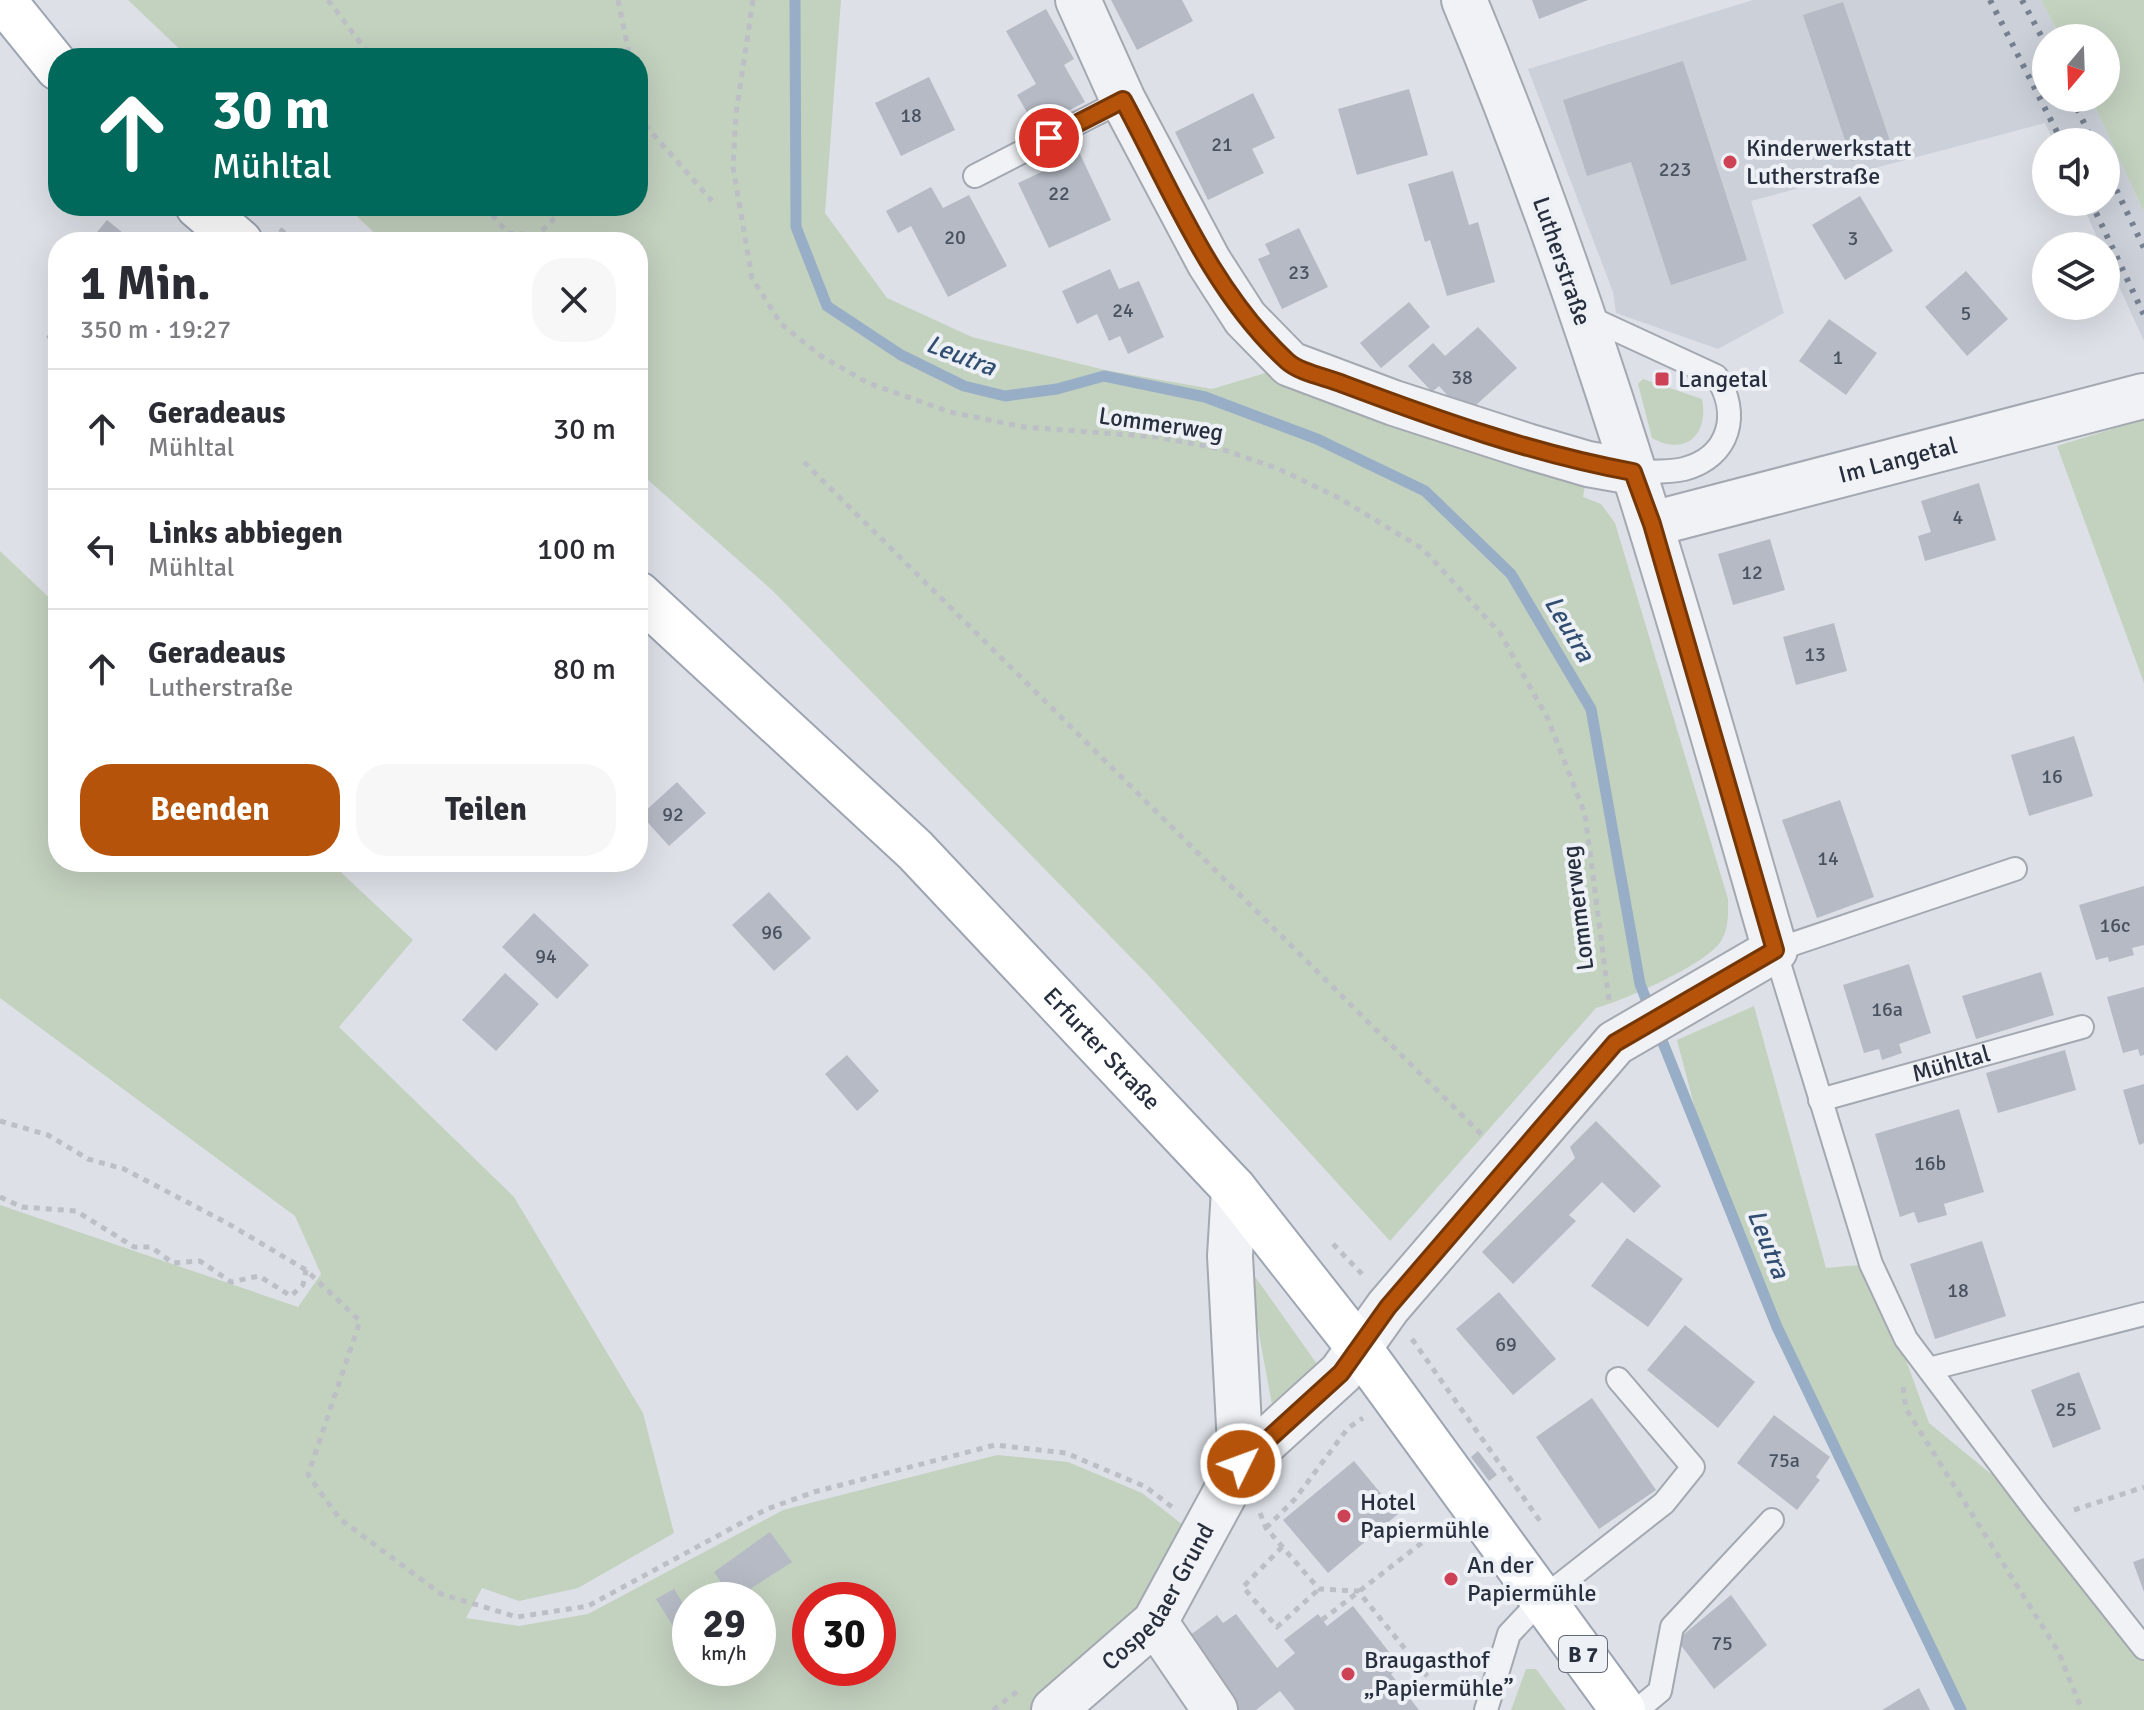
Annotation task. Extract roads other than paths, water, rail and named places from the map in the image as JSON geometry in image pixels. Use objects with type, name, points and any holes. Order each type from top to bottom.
[{"type":"main road","points":[[3,0],[48,56]]},
{"type":"main road","points":[[210,216],[228,232]]},
{"type":"main road","name":"Erfurter Straße","points":[[648,603],[915,850],[1234,1189],[1359,1348],[1542,1599]]},
{"type":"main road","name":"B 7","points":[[1542,1599],[1623,1710]]},
{"type":"street","points":[[1078,0],[1123,100],[1209,262],[1245,318],[1290,364],[1394,403],[1527,446],[1588,464],[1633,472]]},
{"type":"street","name":"Lutherstraße","points":[[1464,0],[1504,95],[1652,524]]},
{"type":"street","name":"Im Langetal","points":[[1652,524],[2143,396]]},
{"type":"street","points":[[1359,1348],[1388,1307],[1615,1043],[1687,998],[1775,950],[1652,524]]},
{"type":"street","points":[[1234,1189],[1230,1256],[1241,1464]]},
{"type":"street","name":"Cospedaer Grund","points":[[1035,1701],[1155,1622],[1241,1464],[1341,1373],[1359,1348]]},
{"type":"street","points":[[1155,1622],[1215,1710]]},
{"type":"lane","points":[[975,176],[1123,100]]},
{"type":"lane","points":[[1582,314],[1716,376],[1726,391],[1730,426],[1721,446],[1708,460],[1682,470],[1633,472]]},
{"type":"lane","points":[[2015,869],[1775,950],[1871,1264],[1906,1339],[2144,1648]]},
{"type":"lane","name":"Mühltal","points":[[1820,1100],[2082,1027]]},
{"type":"lane","points":[[1929,1369],[2144,1314]]},
{"type":"lane","points":[[1486,1710],[1509,1634],[1542,1599],[1664,1503],[1693,1467],[1618,1379]]},
{"type":"lane","points":[[1637,1710],[1660,1691],[1672,1627],[1772,1520]]},
{"type":"waterway","name":"Leutra","points":[[795,0],[796,227],[827,306],[901,355],[964,386],[1005,396],[1057,389],[1104,376],[1205,397],[1317,439],[1425,491],[1511,574],[1591,709],[1640,984],[1651,1012]]},
{"type":"waterway","name":"Leutra","points":[[1657,1028],[1777,1327],[1961,1710]]},
{"type":"railway","points":[[1990,0],[2055,128]]},
{"type":"railway","points":[[2022,0],[2035,24]]},
{"type":"railway","points":[[2079,112],[2086,128]]},
{"type":"railway","points":[[2120,197],[2144,248]]},
{"type":"railway","points":[[2098,216],[2144,315]]},
{"type":"place","name":"Kinderwerkstatt Lutherstraße","points":[[1730,162]]},
{"type":"place","name":"Langetal","points":[[1662,379]]},
{"type":"place","name":"Hotel Papiermühle","points":[[1344,1516]]},
{"type":"place","name":"An der Papiermühle","points":[[1451,1579]]},
{"type":"place","name":"Braugasthof „Papiermühle”","points":[[1348,1674]]}]
